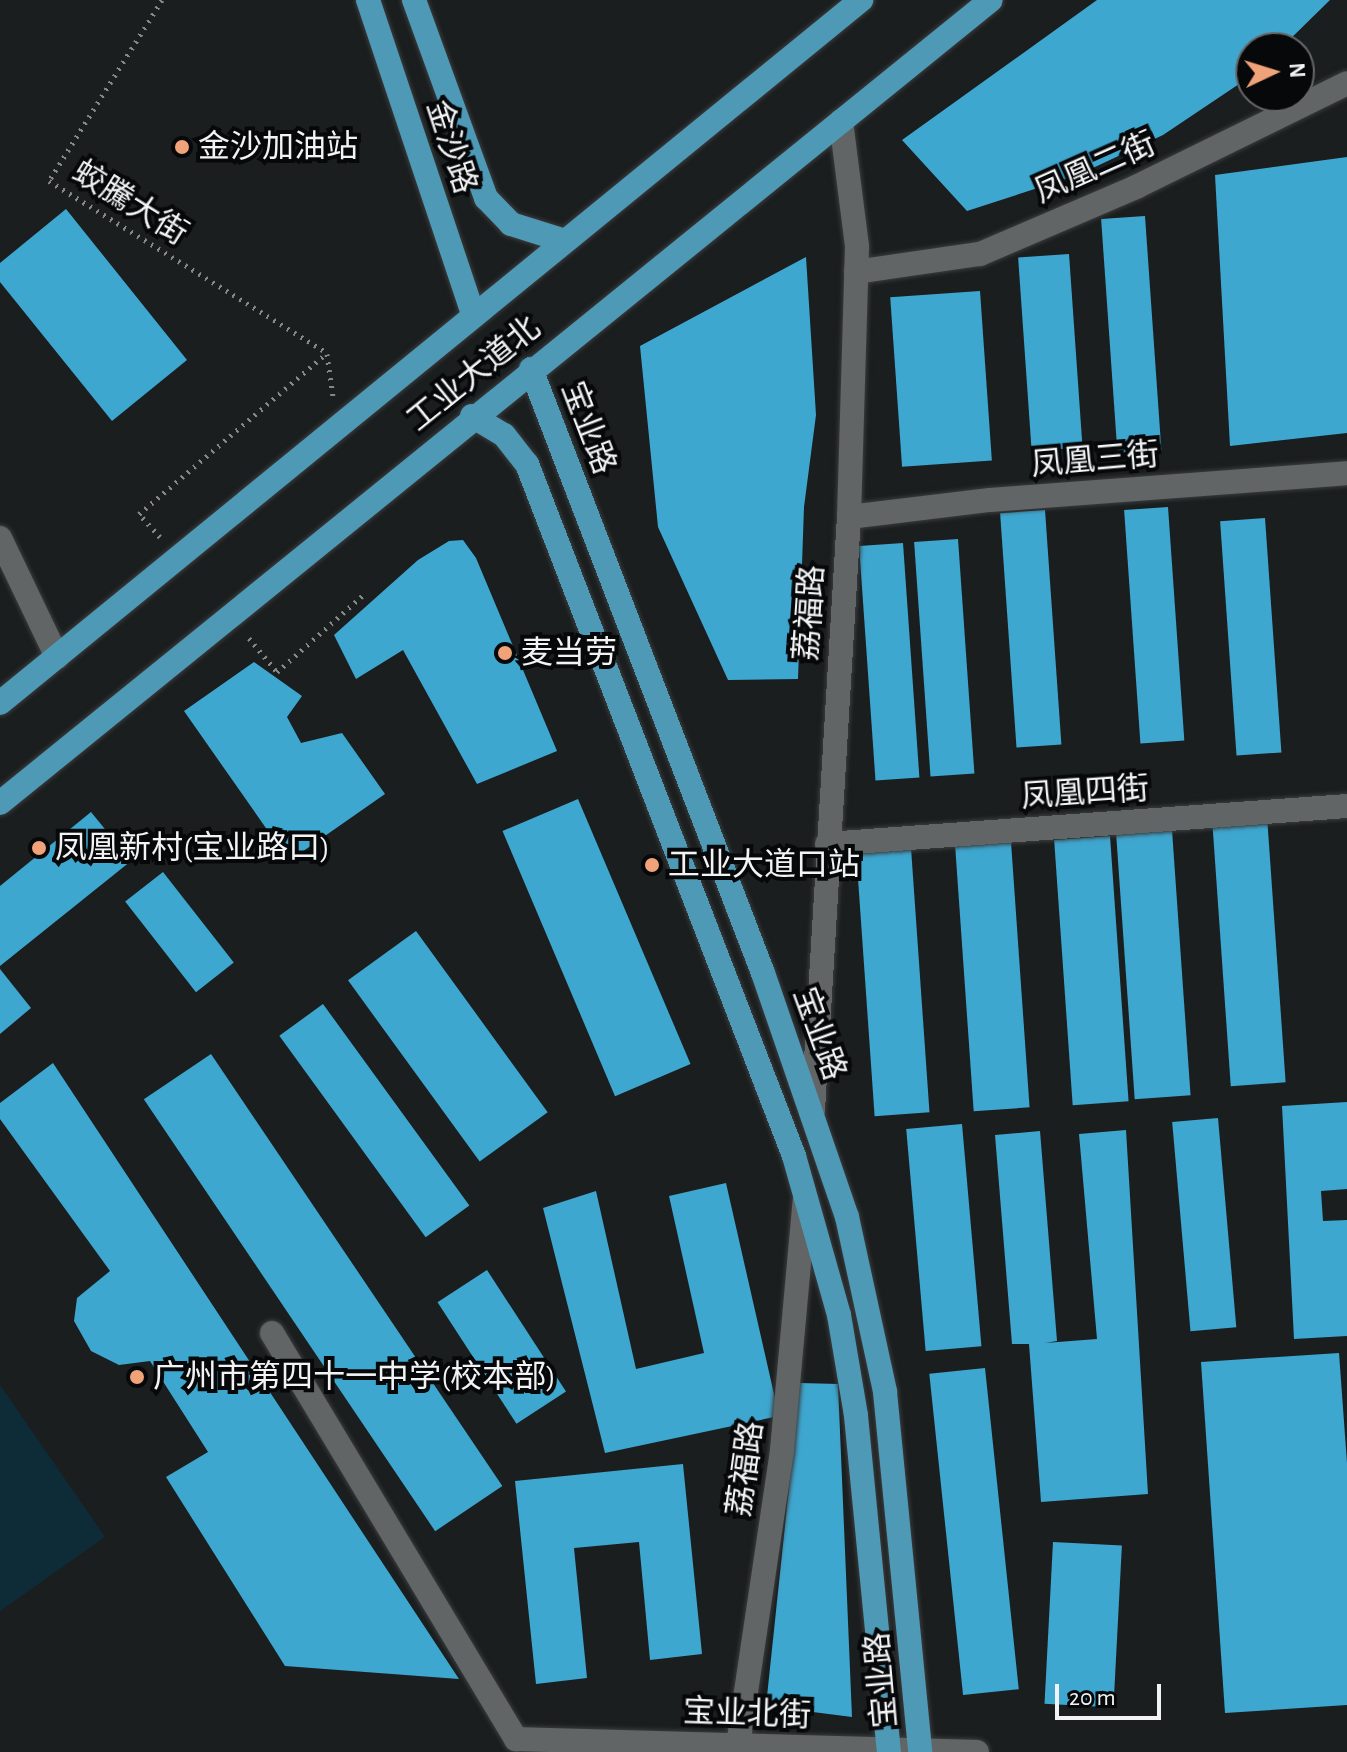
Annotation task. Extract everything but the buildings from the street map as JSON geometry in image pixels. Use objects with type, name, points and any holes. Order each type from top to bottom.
[{"type":"main road","name":"金沙路","points":[[368,0],[473,314]]},
{"type":"main road","name":"金沙路","points":[[414,0],[486,198],[511,224],[562,240]]},
{"type":"main road","name":"工业大道北","points":[[0,703],[562,240],[861,0]]},
{"type":"main road","name":"工业大道北","points":[[0,803],[472,416],[991,0]]},
{"type":"main road","name":"宝业路","points":[[531,369],[813,1110],[870,1304],[885,1392],[920,1751]]},
{"type":"main road","name":"宝业路","points":[[472,416],[504,435],[527,464],[744,1019],[805,1193],[839,1315],[856,1416],[888,1751]]},
{"type":"street","name":"凤凰二街","points":[[856,272],[980,254],[1136,187],[1347,83]]},
{"type":"street","name":"荔福路","points":[[813,1110],[849,517],[856,272],[853,186],[841,121]]},
{"type":"street","name":"凤凰三街","points":[[849,517],[990,500],[1347,473]]},
{"type":"street","points":[[0,538],[57,657]]},
{"type":"street","name":"凤凰四街","points":[[827,844],[1347,806]]},
{"type":"street","name":"荔福路","points":[[736,1749],[782,1450],[805,1193]]},
{"type":"street","name":"宝业北街","points":[[272,1333],[516,1739],[736,1749],[977,1752]]},
{"type":"path","name":"蛟騰大街","points":[[139,514],[327,353],[49,181],[162,0]]},
{"type":"path","points":[[229,613],[277,672],[363,595]]},
{"type":"shaded area","points":[[0,1385],[105,1537],[0,1611]]},
{"type":"place","name":"金沙加油站","points":[[182,147]]},
{"type":"place","name":"麦当劳","points":[[505,653]]},
{"type":"place","name":"凤凰新村(宝业路口)","points":[[39,848]]},
{"type":"place","name":"工业大道口站","points":[[652,865]]},
{"type":"place","name":"广州市第四十一中学(校本部)","points":[[137,1377]]}]
